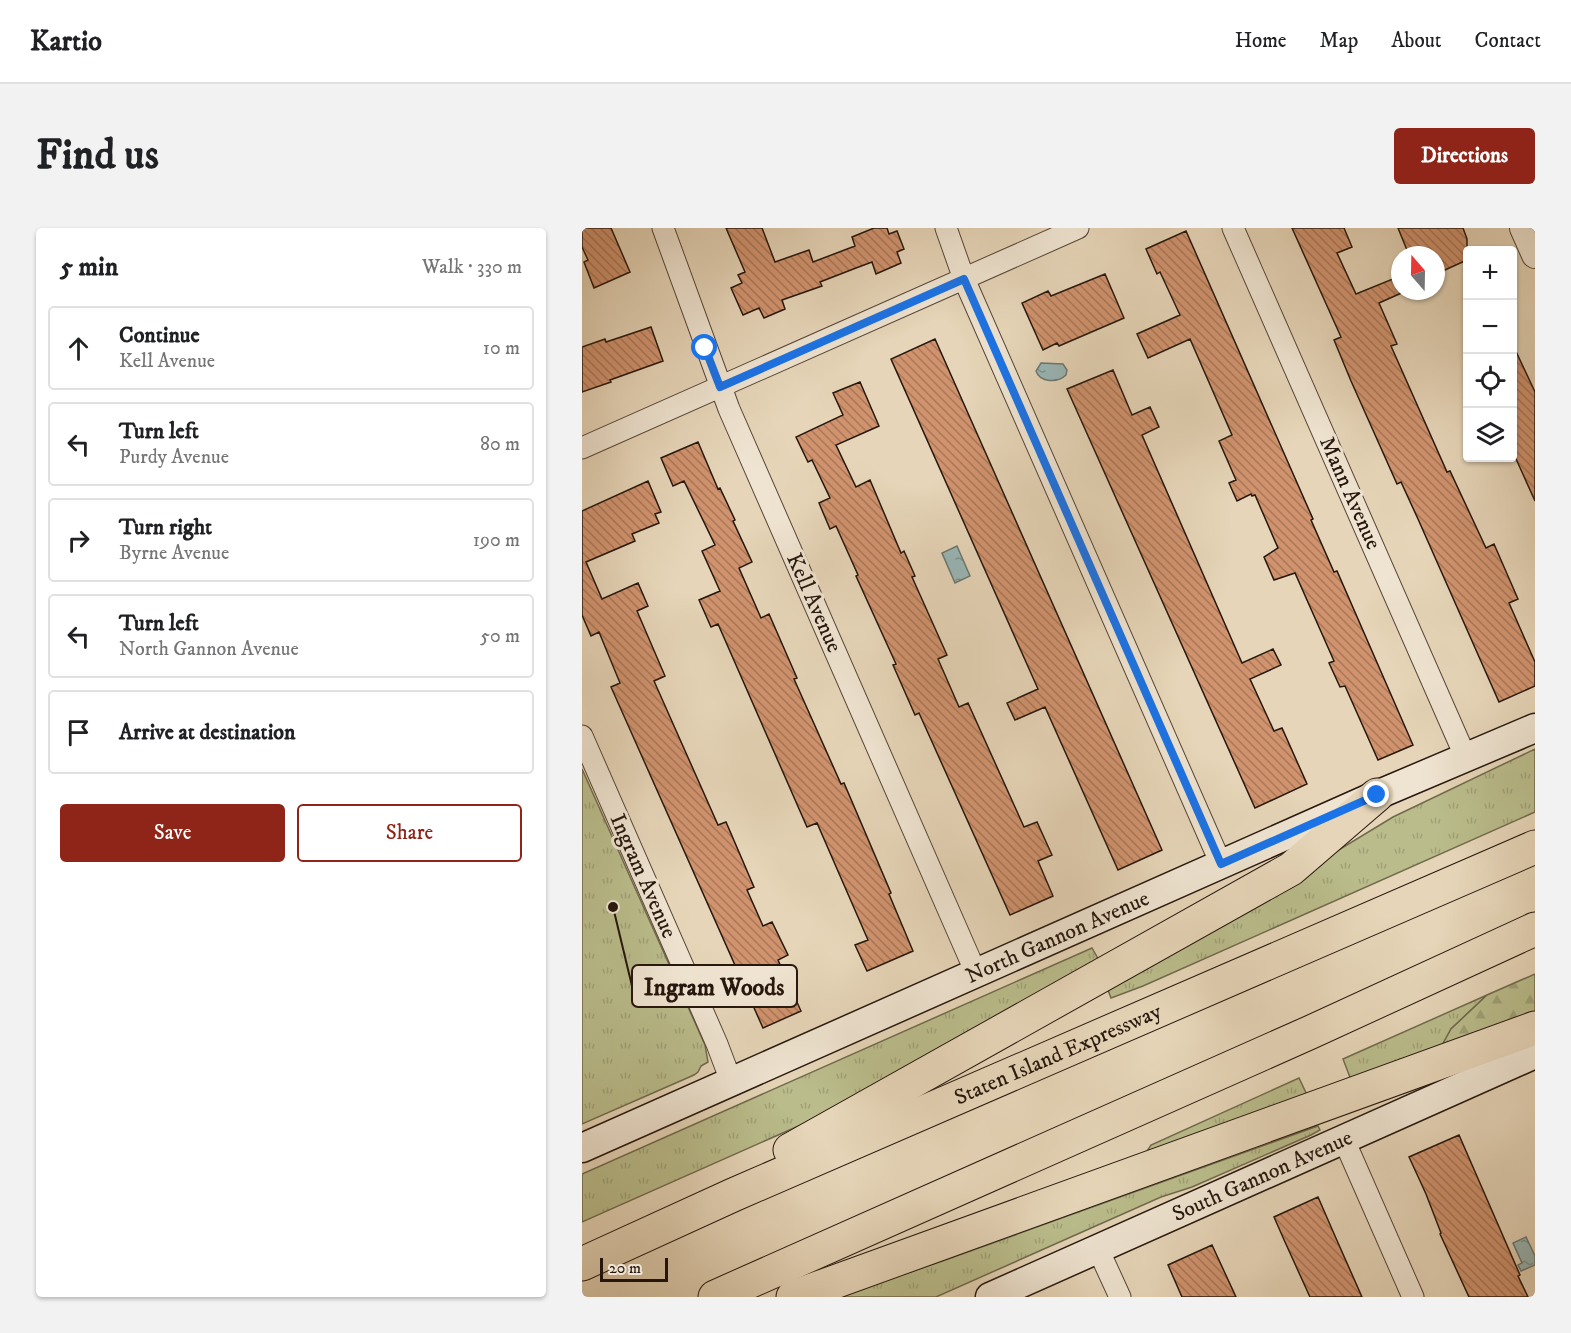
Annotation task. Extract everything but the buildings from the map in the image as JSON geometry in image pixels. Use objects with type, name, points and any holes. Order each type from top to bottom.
[{"type":"highway","points":[[733,1195],[793,1147],[860,1112],[1291,869],[1377,795]]},
{"type":"highway","name":"Staten Island Expressway","points":[[582,1264],[733,1195],[1535,847]]},
{"type":"highway","points":[[715,1297],[1311,1032],[1535,929]]},
{"type":"highway","points":[[793,1297],[1535,1028]]},
{"type":"main road","name":"North Gannon Avenue","points":[[582,1148],[1377,795],[1535,728]]},
{"type":"main road","name":"South Gannon Avenue","points":[[990,1297],[1535,1054]]},
{"type":"street","name":"Kell Avenue","points":[[663,228],[720,387],[976,973]]},
{"type":"street","points":[[946,228],[964,279],[1221,864]]},
{"type":"street","points":[[582,448],[1078,228]]},
{"type":"street","name":"Mann Avenue","points":[[1233,228],[1466,758]]},
{"type":"street","points":[[1523,228],[1535,255]]},
{"type":"street","name":"Ingram Avenue","points":[[582,736],[731,1081]]},
{"type":"street","points":[[1344,1140],[1413,1297]]},
{"type":"street","points":[[1098,1249],[1120,1297]]},
{"type":"green space","points":[[1535,749],[1535,812],[1143,986],[1111,998],[1108,990],[1393,817]]},
{"type":"green space","points":[[582,769],[705,1045],[708,1062],[701,1066],[694,1075],[582,1124]]},
{"type":"green space","points":[[1092,948],[1100,962],[803,1124],[582,1222],[582,1174]]},
{"type":"green space","points":[[1535,974],[1535,1015],[1441,1047],[1451,1029],[1487,995]]},
{"type":"green space","points":[[1487,995],[1451,1029],[1442,1047],[1535,1015],[1535,1021],[1151,1159],[1145,1154],[1151,1145],[1299,1078],[1308,1097],[1351,1080],[1343,1059]]},
{"type":"green space","points":[[1318,1126],[1320,1130],[1311,1135],[1192,1187],[1161,1197],[936,1297],[838,1297],[948,1259]]},
{"type":"water","points":[[1041,363],[1063,364],[1067,370],[1066,375],[1063,378],[1045,380],[1036,371]]},
{"type":"water","points":[[957,546],[970,576],[955,583],[942,553]]},
{"type":"water","points":[[1526,1237],[1535,1256],[1535,1265],[1521,1271],[1518,1265],[1522,1263],[1513,1243]]},
{"type":"place","name":"Ingram Woods","points":[[613,907]]},
{"type":"route","points":[[705,348],[720,387],[964,279],[1221,864],[1377,795]]}]
